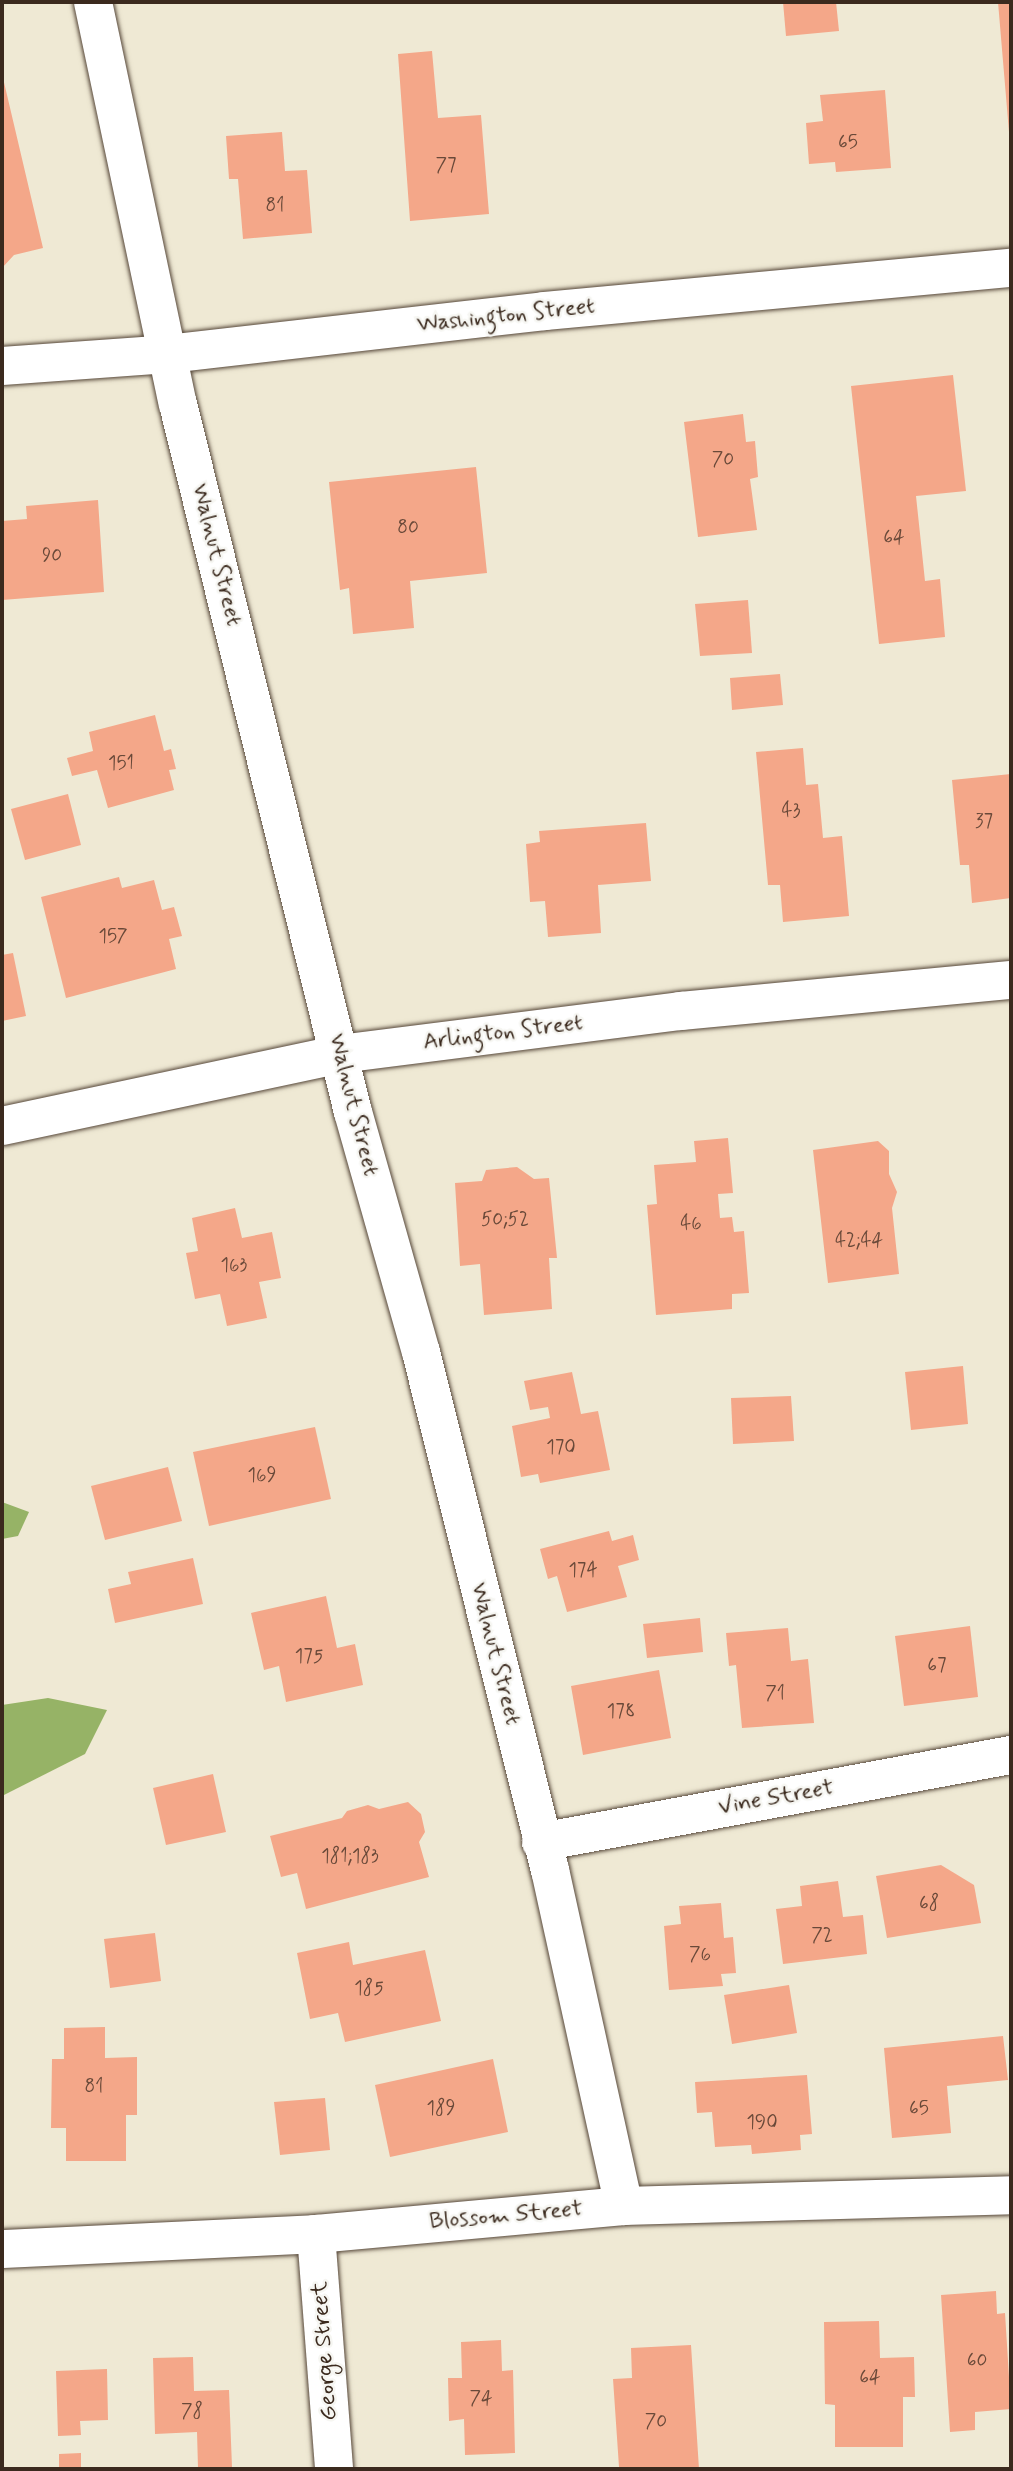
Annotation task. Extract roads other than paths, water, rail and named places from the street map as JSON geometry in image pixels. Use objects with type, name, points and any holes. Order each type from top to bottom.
[{"type":"street","name":"Walnut Street","points":[[93,2],[168,354],[353,1112],[421,1352],[541,1842],[624,2206]]},
{"type":"street","name":"Washington Street","points":[[2,366],[168,354],[545,311],[1011,268]]},
{"type":"street","name":"Arlington Street","points":[[2,1126],[340,1054],[681,1011],[1011,980]]},
{"type":"street","name":"Vine Street","points":[[541,1842],[1011,1755]]},
{"type":"street","name":"Blossom Street","points":[[2,2249],[316,2234],[624,2206],[1011,2196]]},
{"type":"street","name":"George Street","points":[[316,2234],[334,2469]]}]
